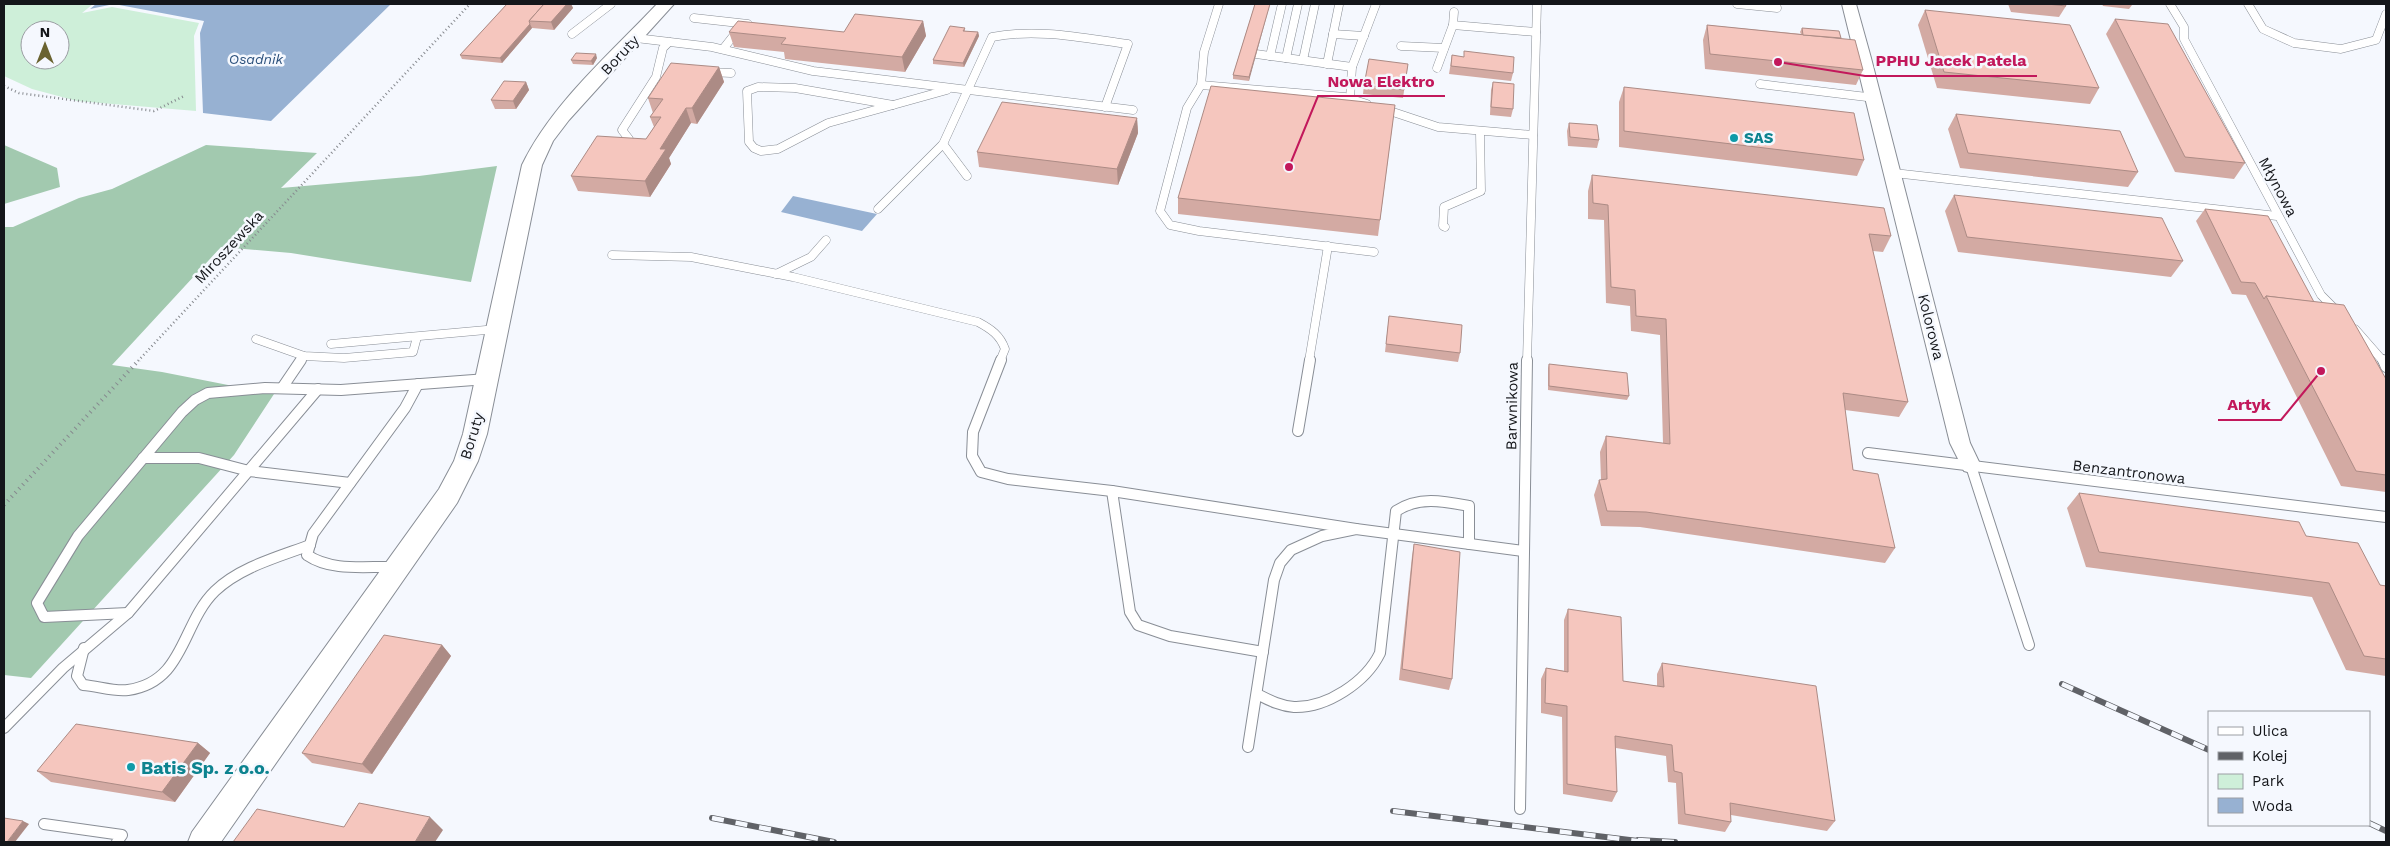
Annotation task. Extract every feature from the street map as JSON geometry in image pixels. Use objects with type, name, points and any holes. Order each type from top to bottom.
[{"type":"street","name":"Boruty","points":[[203,842],[448,496],[466,461],[476,434],[532,165],[544,140],[562,116],[666,4]]},
{"type":"street","name":"Kolorowa","points":[[1849,4],[1894,173],[1922,294],[1960,443],[1971,466]]},
{"type":"lane","points":[[572,34],[611,4]]},
{"type":"lane","points":[[1219,4],[1204,52],[1201,85],[1187,108],[1160,211],[1170,225],[1199,231],[1374,252]]},
{"type":"lane","points":[[1270,56],[1282,4]]},
{"type":"lane","points":[[1286,58],[1298,4]]},
{"type":"lane","points":[[1303,60],[1315,4]]},
{"type":"lane","points":[[1350,99],[1352,67],[1376,4]]},
{"type":"lane","name":"Barwnikowa","points":[[1520,809],[1523,550],[1537,4]]},
{"type":"lane","points":[[1737,4],[1777,8],[1776,4]]},
{"type":"lane","name":"Młynowa","points":[[2170,4],[2184,27],[2184,39],[2277,216],[2321,295],[2341,315]]},
{"type":"lane","points":[[2248,4],[2263,29],[2294,43],[2341,49],[2376,40],[2386,14]]},
{"type":"lane","points":[[1327,64],[1339,5]]},
{"type":"lane","points":[[1437,68],[1453,25],[1454,12]]},
{"type":"lane","points":[[694,18],[760,26]]},
{"type":"lane","points":[[1278,18],[1311,20]]},
{"type":"lane","points":[[723,50],[743,24]]},
{"type":"lane","points":[[1453,25],[1536,32]]},
{"type":"lane","points":[[878,209],[943,144],[992,37],[999,35],[1040,34],[1128,44],[1105,107]]},
{"type":"lane","points":[[1333,34],[1364,36]]},
{"type":"lane","points":[[1291,36],[1307,38]]},
{"type":"lane","points":[[636,38],[723,50],[813,71],[1133,110]]},
{"type":"lane","points":[[626,153],[630,148],[629,139],[622,130],[656,77],[663,48],[669,42]]},
{"type":"lane","points":[[1254,63],[1259,45]]},
{"type":"lane","points":[[1401,46],[1444,48]]},
{"type":"lane","points":[[1256,54],[1352,67]]},
{"type":"lane","points":[[659,68],[668,68]]},
{"type":"lane","points":[[704,71],[731,74]]},
{"type":"lane","points":[[1760,84],[1875,98]]},
{"type":"lane","points":[[1201,85],[1248,85],[1350,99],[1438,127],[1533,135]]},
{"type":"lane","points":[[893,105],[780,86],[753,88],[747,91],[749,142],[754,148],[761,151],[778,149],[828,123],[952,89]]},
{"type":"lane","points":[[1445,226],[1442,226],[1444,207],[1481,191],[1480,132]]},
{"type":"lane","points":[[943,144],[968,176]]},
{"type":"lane","points":[[1894,173],[2277,216]]},
{"type":"lane","points":[[776,274],[811,257],[826,240]]},
{"type":"lane","points":[[1298,431],[1328,246]]},
{"type":"lane","points":[[612,255],[691,257],[776,274],[978,322],[996,330],[1003,340],[1005,349],[973,432],[972,456],[975,465],[981,472],[1008,479],[1112,491],[1356,529],[1523,550]]},
{"type":"lane","points":[[2348,322],[2381,356],[2386,367]]},
{"type":"lane","points":[[331,344],[498,329]]},
{"type":"lane","points":[[256,339],[304,356],[344,358],[413,352],[417,337]]},
{"type":"lane","points":[[282,388],[304,356]]},
{"type":"lane","points":[[128,613],[44,616],[37,603],[78,536],[182,412],[195,400],[208,393],[282,388],[341,390],[487,379]]},
{"type":"lane","points":[[398,567],[330,565],[314,562],[307,555],[313,534],[405,408],[418,384]]},
{"type":"lane","points":[[4,728],[38,690],[84,648],[128,613],[318,389]]},
{"type":"lane","name":"Benzantronowa","points":[[1868,453],[2386,517]]},
{"type":"lane","points":[[143,458],[199,458],[249,471],[350,484]]},
{"type":"lane","name":"Kolorowa","points":[[1971,466],[2029,645]]},
{"type":"lane","points":[[1112,491],[1130,612],[1138,625],[1170,636],[1263,652]]},
{"type":"lane","points":[[1256,694],[1279,705],[1313,706],[1334,697],[1372,669],[1380,653],[1396,511],[1404,504],[1420,501],[1438,501],[1469,506],[1469,544]]},
{"type":"lane","points":[[1248,747],[1274,580],[1280,563],[1292,550],[1322,536],[1356,529]]},
{"type":"lane","points":[[84,648],[78,676],[83,685],[127,690],[147,686],[177,659],[201,610],[214,592],[250,570],[310,545]]},
{"type":"lane","points":[[44,824],[122,835],[116,842]]},
{"type":"path","name":"Miroszewska","points":[[4,505],[470,4]]},
{"type":"path","points":[[4,86],[19,92],[154,111],[184,96]]},
{"type":"green space","points":[[4,4],[93,4],[82,13],[112,7],[199,23],[194,36],[196,111],[77,101],[32,89],[4,76]]},
{"type":"green space","points":[[4,145],[57,168],[60,187],[4,204]]},
{"type":"green space","points":[[206,145],[317,153],[281,188],[419,176],[497,166],[471,282],[291,253],[221,247],[112,365],[162,372],[274,394],[234,455],[31,678],[4,675],[4,227],[13,227],[79,198],[112,189]]},
{"type":"water","points":[[96,4],[114,4],[90,9]]},
{"type":"water","name":"Osadnik","points":[[114,4],[391,4],[271,121],[203,113],[200,33],[204,21]]},
{"type":"water","points":[[793,196],[877,214],[862,231],[781,212]]},
{"type":"building","points":[[507,4],[544,4],[529,21],[530,24],[500,58],[460,55]]},
{"type":"building","points":[[544,4],[567,4],[551,22],[529,21]]},
{"type":"building","points":[[1255,4],[1270,4],[1249,77],[1233,75]]},
{"type":"building","points":[[2047,4],[2065,4],[2066,6]]},
{"type":"building","points":[[1925,10],[2070,25],[2099,88],[1944,72]]},
{"type":"building","points":[[855,14],[923,21],[902,57],[781,44],[786,38],[729,32],[738,21],[844,32]]},
{"type":"building","points":[[2115,19],[2168,24],[2245,163],[2185,157]]},
{"type":"building","points":[[1707,25],[1855,40],[1863,70],[1710,54]]},
{"type":"building","points":[[950,26],[965,28],[963,31],[978,32],[963,63],[933,60]]},
{"type":"building","points":[[1802,28],[1839,31],[1841,38],[1803,35]]},
{"type":"building","points":[[1464,51],[1514,57],[1513,73],[1451,66],[1452,55],[1464,57]]},
{"type":"building","points":[[576,53],[596,54],[591,61],[571,60]]},
{"type":"building","points":[[1369,59],[1408,64],[1404,90],[1364,85]]},
{"type":"building","points":[[671,63],[719,67],[692,108],[686,108],[660,149],[666,149],[645,181],[571,176],[597,136],[646,139],[661,117],[650,117],[663,99],[648,98]]},
{"type":"building","points":[[504,81],[526,82],[513,101],[491,100]]},
{"type":"building","points":[[1493,82],[1514,84],[1513,109],[1491,107]]},
{"type":"building","points":[[1211,86],[1395,105],[1380,220],[1178,198]]},
{"type":"building","name":"SAS","points":[[1624,87],[1854,113],[1864,160],[1624,131]]},
{"type":"building","points":[[1002,102],[1137,118],[1117,169],[977,152]]},
{"type":"building","points":[[1956,114],[2120,131],[2138,172],[1968,153]]},
{"type":"building","points":[[1569,123],[1597,125],[1599,140],[1570,137]]},
{"type":"building","points":[[1592,175],[1884,208],[1891,236],[1869,234],[1908,402],[1843,393],[1853,470],[1878,474],[1895,548],[1646,512],[1607,511],[1599,480],[1607,479],[1606,436],[1670,444],[1666,319],[1636,316],[1635,290],[1611,287],[1608,205],[1593,203]]},
{"type":"building","points":[[1954,195],[2162,218],[2183,261],[1967,237]]},
{"type":"building","points":[[2205,209],[2268,216],[2314,302],[2266,296],[2264,299],[2255,283],[2241,282]]},
{"type":"building","points":[[2266,296],[2344,305],[2386,379],[2386,475],[2356,471]]},
{"type":"building","points":[[1389,316],[1462,325],[1460,353],[1386,344]]},
{"type":"building","points":[[1549,364],[1627,373],[1629,396],[1549,386]]},
{"type":"building","points":[[2079,493],[2299,522],[2306,536],[2358,543],[2380,585],[2386,586],[2386,659],[2364,656],[2329,583],[2099,552]]},
{"type":"building","points":[[1414,544],[1460,552],[1452,679],[1402,669]]},
{"type":"building","points":[[1568,609],[1621,617],[1623,681],[1664,687],[1662,663],[1816,686],[1835,821],[1730,803],[1731,822],[1685,814],[1682,773],[1674,771],[1672,745],[1615,736],[1617,792],[1567,784],[1567,706],[1545,703],[1546,668],[1568,672]]},
{"type":"building","points":[[384,635],[442,645],[362,764],[302,753]]},
{"type":"building","name":"Batis Sp. z o.o.","points":[[76,724],[198,743],[162,792],[37,771]]},
{"type":"building","points":[[359,803],[430,817],[415,842],[233,842],[257,809],[344,827]]},
{"type":"building","points":[[4,818],[23,821],[7,842],[4,842]]},
{"type":"railway","points":[[2062,684],[2208,750]]},
{"type":"railway","points":[[1393,811],[1646,842]]},
{"type":"railway","points":[[712,818],[834,842]]},
{"type":"railway","points":[[2370,823],[2386,831]]},
{"type":"railway","points":[[1638,840],[1675,842]]},
{"type":"place","name":"PPHU Jacek Patela","points":[[1778,62]]},
{"type":"place","name":"SAS","points":[[1734,138]]},
{"type":"place","name":"Nowa Elektro","points":[[1289,167]]},
{"type":"place","name":"Artyk","points":[[2321,371]]},
{"type":"place","name":"Batis Sp. z o.o.","points":[[131,767]]}]
